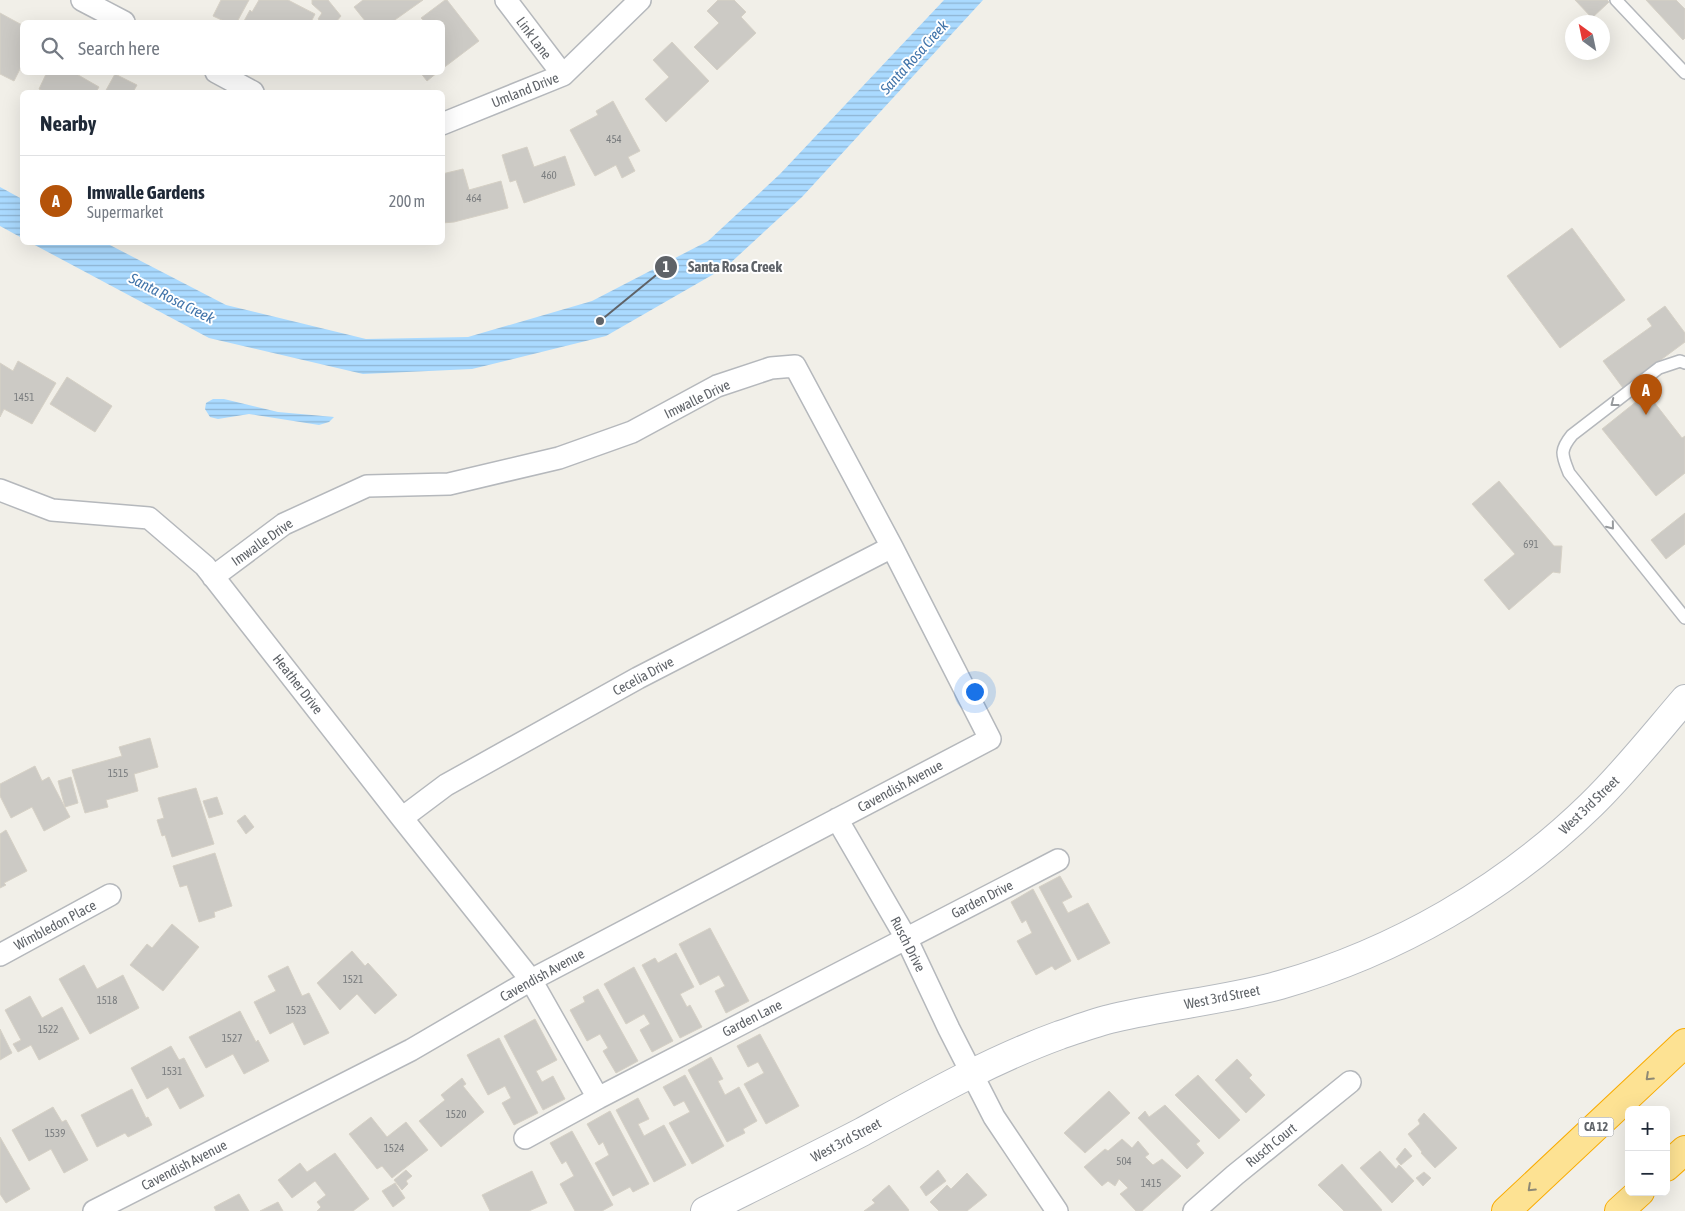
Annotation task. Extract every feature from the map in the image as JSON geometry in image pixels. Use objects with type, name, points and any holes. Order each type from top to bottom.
[{"type":"highway","name":"CA 12","points":[[1506,1211],[1685,1043]]},
{"type":"highway","points":[[1670,1163],[1685,1150]]},
{"type":"highway","points":[[1620,1211],[1636,1196]]},
{"type":"main road","name":"West 3rd Street","points":[[705,1211],[971,1074],[1035,1044],[1114,1018],[1250,992],[1313,974],[1378,948],[1416,930],[1479,895],[1567,828],[1614,782],[1685,699]]},
{"type":"street","points":[[82,0],[120,20]]},
{"type":"street","name":"Link Lane","points":[[506,0],[563,75]]},
{"type":"street","name":"Umland Drive","points":[[445,123],[563,75],[640,0]]},
{"type":"street","points":[[222,75],[249,90]]},
{"type":"street","name":"Imwalle Drive","points":[[213,577],[284,524],[367,486],[449,484],[560,458],[632,432],[717,386],[771,368],[795,366],[892,547],[990,739]]},
{"type":"street","name":"Heather Drive","points":[[0,490],[52,510],[149,518],[205,566],[531,980]]},
{"type":"street","name":"Cecelia Drive","points":[[402,818],[446,785],[620,688],[892,547]]},
{"type":"street","name":"Cavendish Avenue","points":[[94,1211],[431,1040],[531,980],[990,739]]},
{"type":"street","name":"Rusch Drive","points":[[837,818],[906,938],[971,1074]]},
{"type":"street","name":"Garden Drive","points":[[906,938],[1058,860]]},
{"type":"street","name":"Wimbledon Place","points":[[0,955],[110,895]]},
{"type":"street","name":"Garden Lane","points":[[525,1138],[906,938]]},
{"type":"street","points":[[531,980],[598,1098]]},
{"type":"street","points":[[971,1074],[994,1117],[1057,1211]]},
{"type":"street","name":"Rusch Court","points":[[1194,1211],[1235,1175],[1350,1082]]},
{"type":"lane","points":[[1616,0],[1685,73]]},
{"type":"lane","points":[[1685,363],[1680,361],[1659,368],[1572,435],[1564,445],[1563,458],[1569,474],[1685,618]]},
{"type":"water","points":[[944,0],[983,0],[802,197],[726,267],[606,336],[472,369],[363,374],[209,338],[35,245],[110,245],[226,305],[366,339],[468,337],[592,301],[708,241],[780,174]]},
{"type":"water","points":[[0,187],[20,198],[20,237],[0,226]]},
{"type":"water","points":[[213,399],[224,399],[278,412],[334,417],[329,422],[319,425],[249,414],[218,419],[210,417],[205,409],[206,403]]},
{"type":"building","points":[[221,0],[249,0],[238,20],[222,20],[213,16]]},
{"type":"building","points":[[259,0],[288,0],[315,14],[312,20],[245,20],[250,10],[252,12]]},
{"type":"building","points":[[312,0],[328,0],[341,16],[338,20],[319,20],[318,19],[322,13],[312,4]]},
{"type":"building","points":[[363,0],[423,0],[395,20],[364,20],[354,7]]},
{"type":"building","points":[[447,0],[479,41],[445,67],[445,20],[423,20],[421,18]]},
{"type":"building","points":[[718,0],[734,0],[746,12],[741,17],[756,33],[717,70],[694,47],[719,23],[707,11]]},
{"type":"building","points":[[1575,0],[1607,0],[1609,2],[1595,15],[1589,15]]},
{"type":"building","points":[[1646,0],[1676,0],[1685,9],[1685,38],[1683,40]]},
{"type":"building","points":[[0,13],[20,24],[20,69],[14,81],[0,74]]},
{"type":"building","points":[[672,42],[709,81],[666,122],[645,99],[669,77],[653,60]]},
{"type":"building","points":[[46,75],[78,75],[99,87],[97,90],[39,89]]},
{"type":"building","points":[[114,75],[137,85],[134,90],[106,90]]},
{"type":"building","points":[[422,75],[434,75],[427,81]]},
{"type":"building","points":[[613,101],[640,151],[628,157],[635,171],[622,178],[616,165],[595,176],[570,130],[598,115],[596,111]]},
{"type":"building","points":[[527,147],[534,167],[565,156],[575,185],[524,203],[516,180],[510,182],[502,155]]},
{"type":"building","points":[[463,169],[469,190],[501,181],[508,208],[445,223],[445,173]]},
{"type":"building","points":[[1572,228],[1625,300],[1560,348],[1507,276]]},
{"type":"building","points":[[1665,306],[1685,333],[1685,342],[1623,388],[1603,361],[1652,326],[1647,319]]},
{"type":"building","points":[[18,361],[56,383],[32,424],[4,409],[0,417],[0,363],[13,371]]},
{"type":"building","points":[[67,377],[112,406],[95,432],[50,404]]},
{"type":"building","points":[[1647,393],[1682,438],[1685,436],[1685,473],[1656,496],[1602,429]]},
{"type":"building","points":[[1499,481],[1554,546],[1562,546],[1560,573],[1553,572],[1509,610],[1484,580],[1515,554],[1472,504]]},
{"type":"building","points":[[1685,513],[1685,544],[1666,559],[1651,540]]},
{"type":"building","points":[[150,738],[158,767],[134,774],[138,791],[106,800],[108,807],[85,813],[72,770],[122,756],[119,747]]},
{"type":"building","points":[[35,766],[42,781],[49,777],[70,817],[44,831],[32,807],[11,818],[0,796],[0,784]]},
{"type":"building","points":[[71,777],[78,803],[65,807],[58,781]]},
{"type":"building","points":[[196,788],[214,844],[172,857],[165,835],[162,836],[157,820],[164,818],[158,798]]},
{"type":"building","points":[[217,797],[223,814],[209,818],[203,801]]},
{"type":"building","points":[[245,815],[254,827],[246,834],[237,821]]},
{"type":"building","points":[[6,830],[27,871],[4,883],[6,885],[0,888],[0,834]]},
{"type":"building","points":[[215,853],[232,906],[214,912],[215,917],[199,922],[187,885],[180,887],[173,866]]},
{"type":"building","points":[[1060,876],[1072,897],[1062,902],[1068,913],[1088,903],[1110,943],[1078,960],[1039,887]]},
{"type":"building","points":[[1033,889],[1071,961],[1055,970],[1052,966],[1036,975],[1017,941],[1032,933],[1026,920],[1022,923],[1011,902]]},
{"type":"building","points":[[172,924],[199,947],[163,991],[130,965],[147,944],[152,948]]},
{"type":"building","points":[[710,928],[749,1001],[726,1013],[715,991],[725,986],[719,975],[700,985],[679,944]]},
{"type":"building","points":[[352,951],[365,966],[368,963],[397,995],[375,1014],[357,994],[340,1010],[317,983]]},
{"type":"building","points":[[676,953],[694,987],[680,994],[687,1007],[690,1005],[702,1027],[680,1038],[642,965],[655,958],[658,963]]},
{"type":"building","points":[[84,965],[97,989],[123,975],[139,1008],[90,1034],[59,979]]},
{"type":"building","points":[[288,966],[302,996],[309,993],[329,1033],[304,1045],[293,1022],[270,1034],[254,1002],[276,991],[268,976]]},
{"type":"building","points":[[634,967],[673,1041],[652,1052],[640,1030],[650,1024],[644,1014],[626,1024],[604,984]]},
{"type":"building","points":[[598,989],[638,1061],[616,1073],[603,1051],[608,1048],[600,1034],[587,1041],[570,1010],[585,1002],[583,997]]},
{"type":"building","points":[[30,996],[42,1018],[62,1007],[79,1039],[39,1060],[31,1045],[18,1052],[13,1044],[21,1040],[5,1010]]},
{"type":"building","points":[[240,1011],[256,1042],[258,1040],[269,1061],[244,1074],[233,1054],[206,1068],[189,1037]]},
{"type":"building","points":[[535,1019],[557,1060],[536,1071],[542,1082],[553,1076],[565,1099],[543,1110],[504,1036]]},
{"type":"building","points":[[0,1029],[12,1053],[0,1060]]},
{"type":"building","points":[[760,1034],[799,1106],[766,1124],[744,1084],[764,1073],[758,1062],[748,1067],[737,1046]]},
{"type":"building","points":[[499,1038],[538,1113],[514,1125],[502,1103],[511,1098],[505,1086],[488,1095],[467,1055]]},
{"type":"building","points":[[171,1046],[179,1060],[184,1058],[204,1096],[180,1109],[168,1087],[147,1099],[131,1068]]},
{"type":"building","points":[[711,1057],[723,1079],[718,1081],[725,1095],[739,1087],[757,1121],[743,1129],[745,1133],[727,1142],[688,1070]]},
{"type":"building","points":[[1237,1059],[1252,1075],[1249,1078],[1265,1095],[1246,1113],[1215,1080]]},
{"type":"building","points":[[685,1075],[724,1146],[692,1164],[669,1123],[690,1112],[684,1101],[674,1106],[663,1087]]},
{"type":"building","points":[[1198,1075],[1240,1120],[1219,1139],[1175,1095]]},
{"type":"building","points":[[462,1078],[466,1084],[463,1086],[484,1112],[441,1147],[419,1121],[445,1100],[441,1095]]},
{"type":"building","points":[[132,1089],[146,1118],[148,1117],[152,1125],[128,1137],[125,1133],[97,1147],[81,1115]]},
{"type":"building","points":[[1109,1091],[1130,1113],[1085,1153],[1064,1133]]},
{"type":"building","points":[[638,1098],[649,1119],[638,1124],[644,1136],[664,1125],[686,1165],[654,1182],[616,1110]]},
{"type":"building","points":[[1165,1105],[1200,1141],[1196,1144],[1204,1153],[1187,1169],[1138,1118],[1145,1111],[1149,1117]]},
{"type":"building","points":[[53,1107],[62,1122],[66,1120],[88,1160],[64,1173],[51,1149],[29,1161],[12,1130]]},
{"type":"building","points":[[610,1111],[649,1184],[633,1192],[630,1187],[613,1196],[595,1163],[609,1155],[603,1142],[599,1145],[587,1124]]},
{"type":"building","points":[[1424,1113],[1457,1148],[1435,1168],[1421,1153],[1408,1134],[1420,1124],[1418,1120]]},
{"type":"building","points":[[371,1117],[387,1137],[406,1122],[428,1150],[392,1178],[382,1166],[377,1169],[349,1134]]},
{"type":"building","points":[[572,1131],[613,1205],[602,1211],[575,1211],[560,1184],[574,1176],[566,1161],[562,1164],[550,1143]]},
{"type":"building","points":[[0,1137],[30,1189],[6,1203],[0,1194]]},
{"type":"building","points":[[1122,1139],[1132,1148],[1138,1141],[1149,1154],[1145,1157],[1153,1165],[1162,1159],[1181,1176],[1142,1211],[1136,1211],[1120,1194],[1128,1188],[1119,1179],[1115,1186],[1108,1181],[1102,1186],[1084,1167],[1105,1149],[1108,1151]]},
{"type":"building","points":[[1405,1148],[1412,1156],[1401,1165],[1396,1159]]},
{"type":"building","points":[[1380,1151],[1396,1169],[1399,1165],[1414,1181],[1392,1203],[1360,1168]]},
{"type":"building","points":[[335,1153],[369,1199],[353,1211],[317,1211],[321,1207],[317,1202],[326,1195],[315,1181],[292,1198],[278,1180],[300,1163],[307,1172]]},
{"type":"building","points":[[1342,1164],[1381,1211],[1344,1211],[1318,1185]]},
{"type":"building","points":[[406,1170],[412,1176],[406,1181],[408,1184],[402,1190],[394,1180]]},
{"type":"building","points":[[938,1170],[946,1181],[926,1196],[920,1187]]},
{"type":"building","points":[[532,1171],[547,1203],[529,1211],[490,1211],[482,1195]]},
{"type":"building","points":[[1424,1172],[1431,1178],[1423,1186],[1416,1178]]},
{"type":"building","points":[[967,1173],[987,1195],[967,1211],[939,1211],[930,1202],[947,1185],[951,1189]]},
{"type":"building","points":[[395,1183],[405,1198],[393,1207],[382,1191]]},
{"type":"building","points":[[889,1185],[909,1210],[864,1211],[875,1203],[872,1200]]},
{"type":"building","points":[[239,1194],[249,1211],[216,1211],[214,1207]]},
{"type":"building","points":[[278,1202],[283,1211],[260,1211]]},
{"type":"place","name":"Santa Rosa Creek","points":[[600,321]]},
{"type":"place","name":"Imwalle Gardens","points":[[1646,415]]}]
